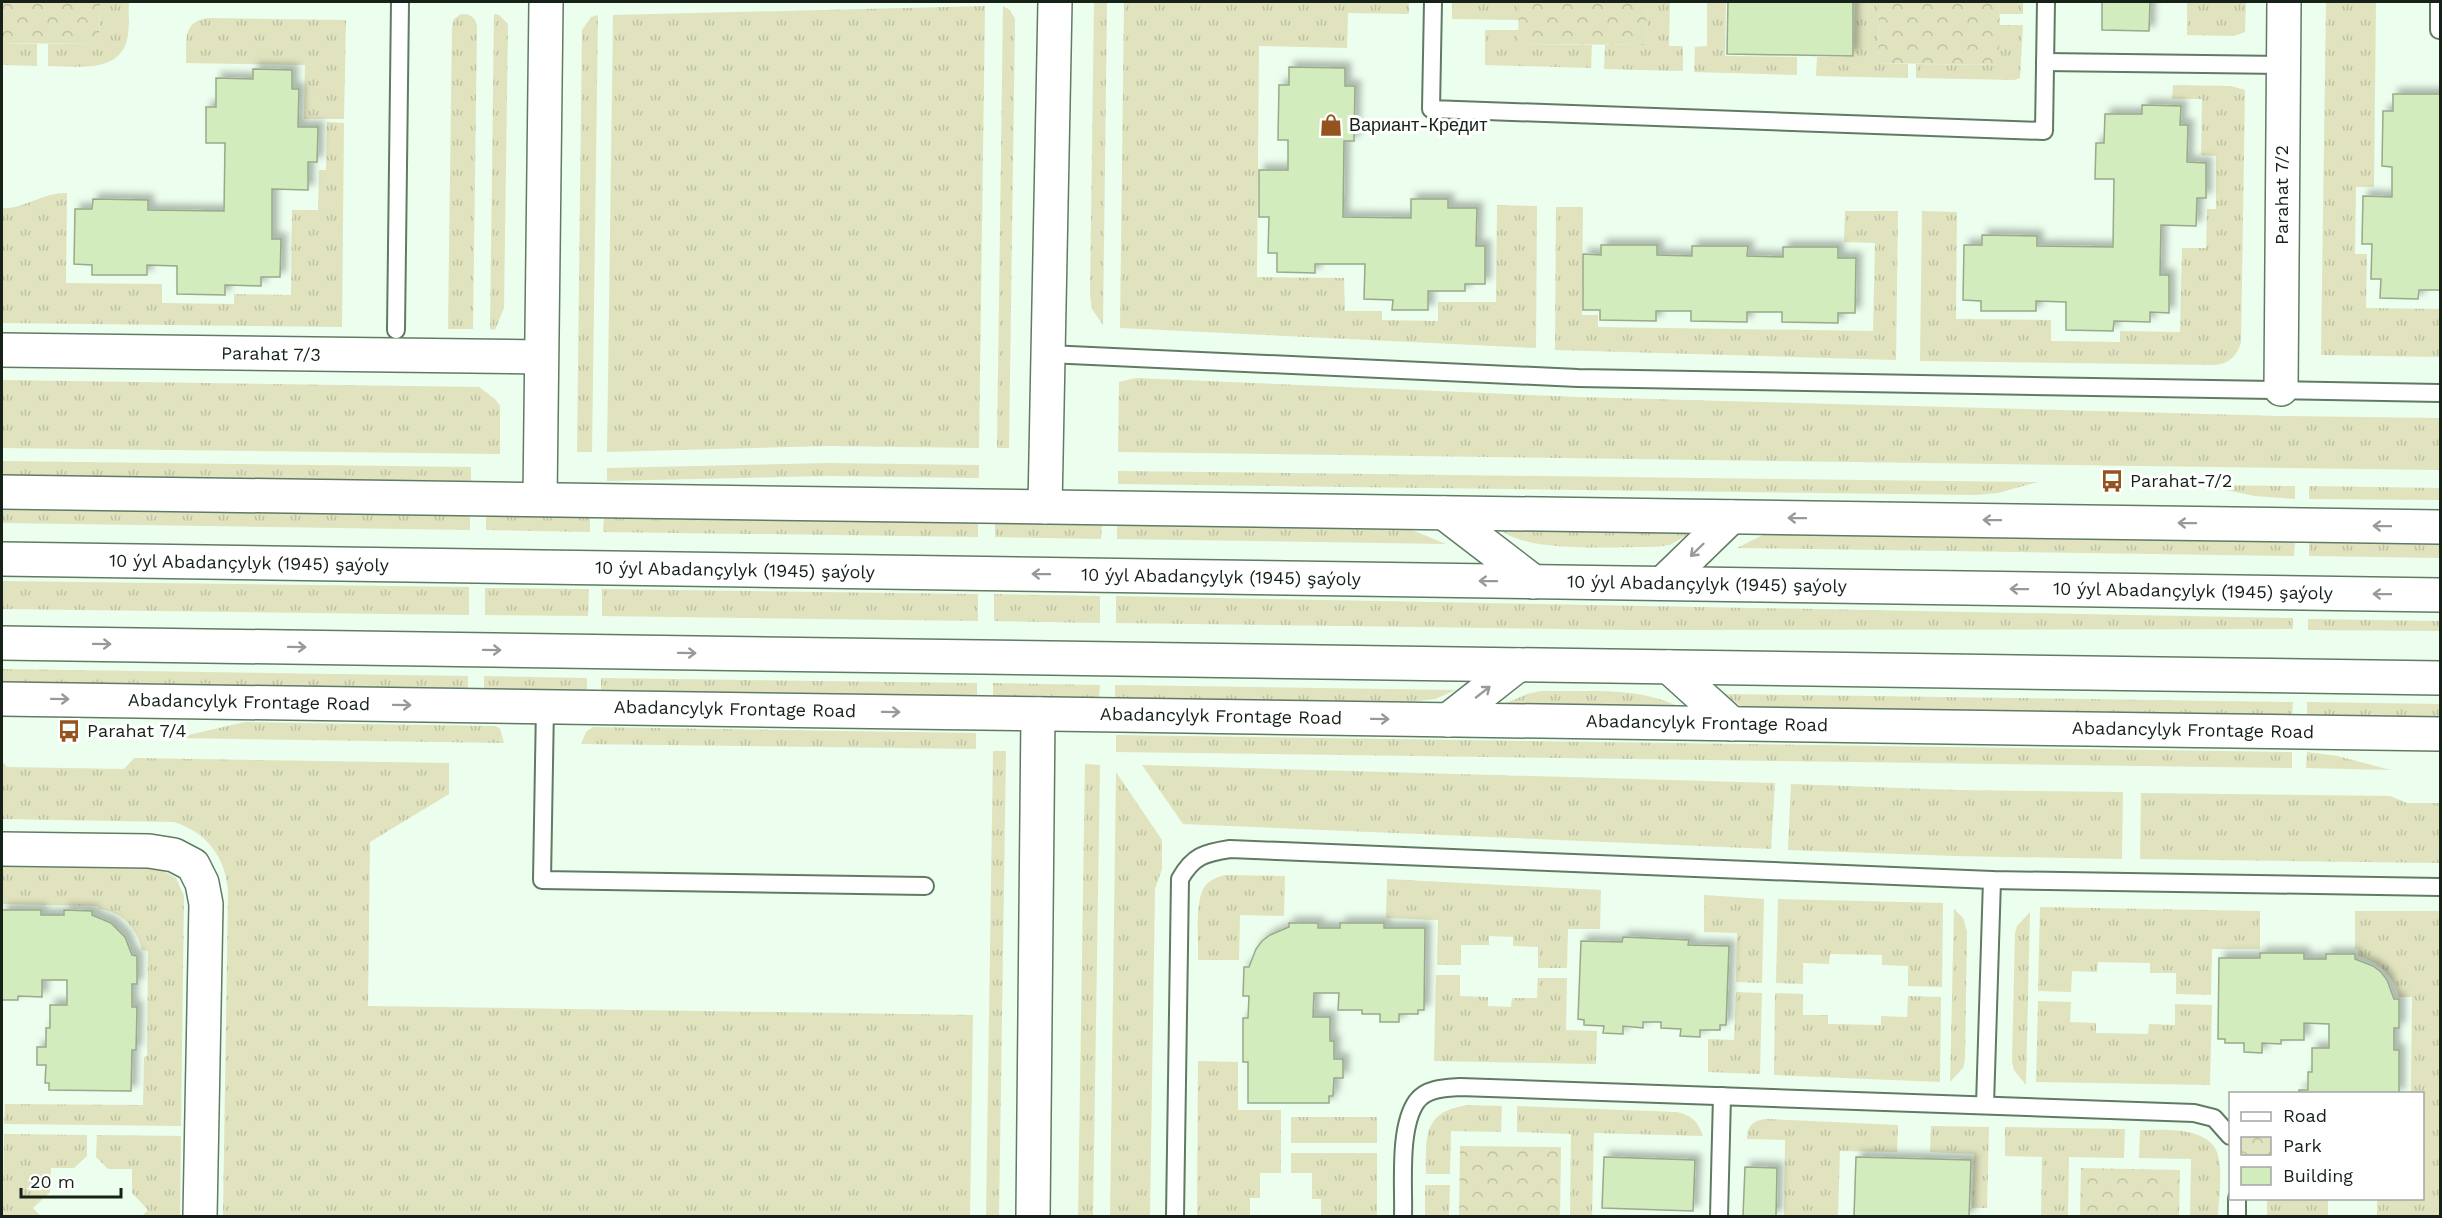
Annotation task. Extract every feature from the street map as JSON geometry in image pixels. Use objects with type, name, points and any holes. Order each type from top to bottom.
[{"type":"street","points":[[540,499],[546,2]]},
{"type":"street","points":[[1045,507],[1055,2]]},
{"type":"street","name":"Parahat 7/2","points":[[2281,389],[2284,2]]},
{"type":"street","name":"Parahat 7/3","points":[[2,350],[541,357]]},
{"type":"street","points":[[2,492],[2440,527]]},
{"type":"street","points":[[1444,513],[1534,582]]},
{"type":"street","points":[[1663,583],[1731,517]]},
{"type":"street","name":"10 ýyl Abadançylyk (1945) şaýoly","points":[[2,559],[2440,595]]},
{"type":"street","points":[[2,643],[2440,678]]},
{"type":"street","points":[[1448,720],[1518,665]]},
{"type":"street","points":[[1670,667],[1731,724]]},
{"type":"street","name":"Abadancylyk Frontage Road","points":[[2,699],[2440,734]]},
{"type":"street","points":[[1033,1216],[1038,714]]},
{"type":"street","points":[[2,849],[149,851],[174,855],[193,865],[202,883],[206,904],[200,1216]]},
{"type":"lane","points":[[396,330],[400,2]]},
{"type":"lane","points":[[1433,2],[1431,109],[2044,131],[2046,2]]},
{"type":"lane","points":[[2439,2],[2439,30]]},
{"type":"lane","points":[[2045,62],[2283,65]]},
{"type":"lane","points":[[1048,354],[1578,378],[2440,393]]},
{"type":"lane","points":[[545,706],[542,880],[925,886]]},
{"type":"lane","points":[[1175,1216],[1180,879],[1189,864],[1208,852],[1230,849],[1992,880],[2440,887]]},
{"type":"lane","points":[[1985,1105],[1992,880]]},
{"type":"lane","points":[[1403,1216],[1405,1142],[1408,1120],[1418,1100],[1436,1089],[1460,1087],[2194,1113],[2214,1118],[2229,1135]]},
{"type":"lane","points":[[1719,1216],[1722,1096]]},
{"type":"lane","points":[[2237,1200],[2237,1216]]},
{"type":"green space","points":[[2,2],[100,2],[99,44],[2,43]]},
{"type":"green space","points":[[100,2],[129,2],[128,35],[122,51],[115,58],[94,66],[48,66],[48,44],[99,44]]},
{"type":"green space","points":[[1094,2],[1107,2],[1103,325],[1092,309],[1090,294]]},
{"type":"green space","points":[[1124,2],[1409,2],[1409,14],[1348,13],[1347,48],[1259,46],[1257,277],[1344,278],[1345,311],[1382,311],[1382,320],[1438,321],[1438,302],[1496,302],[1497,205],[1537,206],[1536,348],[1120,328]]},
{"type":"green space","points":[[1452,2],[1519,2],[1519,20],[1452,19]]},
{"type":"green space","points":[[1519,2],[1647,2],[1646,45],[1518,44]]},
{"type":"green space","points":[[1647,2],[1670,2],[1669,46],[1683,46],[1683,71],[1604,69],[1605,45],[1646,45]]},
{"type":"green space","points":[[1707,2],[1726,2],[1725,56],[1797,57],[1797,75],[1694,72],[1695,47],[1707,46]]},
{"type":"green space","points":[[1855,2],[1879,2],[1878,63],[1908,64],[1908,78],[1816,76],[1817,57],[1854,57]]},
{"type":"green space","points":[[1879,2],[2000,2],[1999,65],[1878,63]]},
{"type":"green space","points":[[2000,2],[2023,2],[2023,14],[2000,14]]},
{"type":"green space","points":[[2187,2],[2246,2],[2245,32],[2234,36],[2187,35]]},
{"type":"green space","points":[[2326,2],[2376,2],[2374,187],[2356,187],[2355,254],[2367,254],[2366,308],[2440,309],[2440,357],[2321,355]]},
{"type":"green space","points":[[985,6],[979,448],[828,446],[607,452],[613,15]]},
{"type":"green space","points":[[1003,6],[1010,10],[1015,19],[1009,448],[997,448]]},
{"type":"green space","points":[[461,14],[472,17],[477,26],[473,329],[448,329],[452,26],[454,19]]},
{"type":"green space","points":[[494,14],[499,15],[508,24],[504,308],[495,330],[490,329]]},
{"type":"green space","points":[[598,15],[592,452],[577,452],[582,30],[591,17]]},
{"type":"green space","points":[[209,18],[346,20],[344,119],[304,119],[305,65],[186,63],[186,40],[190,28],[194,23]]},
{"type":"green space","points":[[1999,25],[2023,25],[2020,78],[2014,80],[1916,78],[1916,64],[1999,65]]},
{"type":"green space","points":[[1485,30],[1519,30],[1519,44],[1592,45],[1591,68],[1485,65]]},
{"type":"green space","points":[[2,43],[37,44],[37,66],[2,65]]},
{"type":"green space","points":[[2173,85],[2231,86],[2245,90],[2241,342],[2235,355],[2225,363],[2215,365],[1920,361],[1922,211],[1957,212],[1956,319],[2051,320],[2051,341],[2120,342],[2120,331],[2180,332],[2182,248],[2206,248],[2207,209],[2216,209],[2216,156],[2201,155],[2202,99],[2172,99]]},
{"type":"green space","points":[[327,122],[344,123],[342,327],[2,323],[2,208],[18,206],[58,193],[67,193],[66,283],[162,284],[162,303],[234,304],[234,294],[291,295],[292,210],[318,210],[319,170],[326,170]]},
{"type":"green space","points":[[1556,207],[1583,207],[1582,315],[1598,315],[1598,327],[1873,331],[1875,243],[1844,242],[1845,211],[1898,211],[1896,360],[1555,350]]},
{"type":"green space","points":[[1136,378],[1578,397],[2279,416],[2440,418],[2440,470],[1118,452],[1119,382]]},
{"type":"green space","points":[[2,380],[479,387],[495,399],[500,406],[500,454],[2,448]]},
{"type":"green space","points":[[2,461],[471,467],[471,481],[2,475]]},
{"type":"green space","points":[[828,463],[979,465],[979,478],[829,476],[607,481],[607,468]]},
{"type":"green space","points":[[1118,471],[2038,482],[1998,493],[1976,495],[1118,484]]},
{"type":"green space","points":[[2201,485],[2295,486],[2295,499],[2255,496]]},
{"type":"green space","points":[[2309,486],[2440,488],[2440,500],[2309,499]]},
{"type":"green space","points":[[2,508],[470,514],[470,530],[2,523]]},
{"type":"green space","points":[[486,515],[590,516],[590,532],[486,530]]},
{"type":"green space","points":[[604,517],[978,522],[978,537],[603,532]]},
{"type":"green space","points":[[995,522],[1102,524],[1101,539],[995,537]]},
{"type":"green space","points":[[1117,524],[1407,528],[1446,544],[1117,539]]},
{"type":"green space","points":[[1499,529],[1687,532],[1687,535],[1670,545],[1654,547],[1573,547],[1530,542],[1513,537]]},
{"type":"green space","points":[[1767,533],[2295,541],[2294,556],[1737,548]]},
{"type":"green space","points":[[2309,541],[2440,543],[2440,558],[2309,556]]},
{"type":"green space","points":[[2,581],[469,587],[469,615],[2,609]]},
{"type":"green space","points":[[485,588],[589,589],[588,616],[485,615]]},
{"type":"green space","points":[[602,589],[978,594],[978,621],[602,616]]},
{"type":"green space","points":[[994,594],[1100,596],[1100,623],[994,621]]},
{"type":"green space","points":[[1116,596],[2293,618],[2293,629],[1636,630],[1116,623]]},
{"type":"green space","points":[[2308,619],[2440,621],[2440,631],[2308,630]]},
{"type":"green space","points":[[2,669],[468,676],[468,689],[2,682]]},
{"type":"green space","points":[[484,676],[587,678],[587,691],[484,689]]},
{"type":"green space","points":[[601,678],[977,683],[977,696],[601,691]]},
{"type":"green space","points":[[993,683],[1100,685],[1099,698],[993,696]]},
{"type":"green space","points":[[1115,685],[1456,690],[1435,699],[1410,702],[1115,698]]},
{"type":"green space","points":[[1541,691],[1611,691],[1645,695],[1678,706],[1504,704],[1527,694]]},
{"type":"green space","points":[[1724,694],[2293,702],[2292,715],[1749,707],[1739,705]]},
{"type":"green space","points":[[2307,702],[2440,704],[2440,717],[2307,715]]},
{"type":"green space","points":[[245,722],[496,726],[500,729],[504,743],[175,738]]},
{"type":"green space","points":[[593,727],[976,733],[976,749],[581,744],[586,732]]},
{"type":"green space","points":[[1116,735],[2292,752],[2292,768],[1116,752]]},
{"type":"green space","points":[[993,751],[1006,751],[999,1216],[986,1216]]},
{"type":"green space","points":[[2307,752],[2337,756],[2391,770],[2306,768]]},
{"type":"green space","points":[[134,758],[449,763],[449,794],[370,842],[368,1006],[973,1015],[970,1216],[223,1216],[228,892],[218,857],[205,839],[196,832],[174,822],[2,819],[2,761],[7,767],[124,769]]},
{"type":"green space","points":[[1085,764],[1100,765],[1093,1216],[1078,1216]]},
{"type":"green space","points":[[1142,765],[1775,783],[1771,849],[1183,824]]},
{"type":"green space","points":[[1116,772],[1162,840],[1162,869],[1155,889],[1150,1216],[1110,1216]]},
{"type":"green space","points":[[1791,784],[1957,790],[2123,792],[2122,859],[1788,850]]},
{"type":"green space","points":[[2141,793],[2390,796],[2407,803],[2440,803],[2440,863],[2140,859]]},
{"type":"green space","points":[[2,867],[160,869],[176,878],[184,896],[181,1126],[4,1124],[5,1104],[143,1105],[144,1057],[147,1056],[148,951],[142,950],[140,942],[127,922],[115,913],[99,909],[98,906],[2,904]]},
{"type":"green space","points":[[1225,875],[1285,876],[1284,916],[1240,915],[1239,960],[1198,960],[1199,901],[1209,882]]},
{"type":"green space","points":[[1387,879],[1601,890],[1600,929],[1568,929],[1567,968],[1538,968],[1538,947],[1513,946],[1513,937],[1489,936],[1489,945],[1461,945],[1461,965],[1437,965],[1438,920],[1386,918]]},
{"type":"green space","points":[[1704,895],[1764,899],[1762,983],[1736,982],[1737,933],[1704,932]]},
{"type":"green space","points":[[1778,899],[1943,903],[1942,987],[1908,986],[1908,966],[1882,965],[1882,955],[1830,954],[1829,964],[1803,963],[1803,984],[1776,983]]},
{"type":"green space","points":[[2040,907],[2260,911],[2260,949],[2212,949],[2211,995],[2176,994],[2176,973],[2150,973],[2150,963],[2098,962],[2097,972],[2072,971],[2071,992],[2038,991]]},
{"type":"green space","points":[[1954,909],[1963,918],[1967,931],[1965,1060],[1963,1068],[1950,1082]]},
{"type":"green space","points":[[2355,911],[2440,911],[2440,1216],[2377,1216],[2377,1200],[2424,1200],[2424,1092],[2411,1092],[2412,997],[2399,997],[2393,982],[2384,970],[2373,962],[2358,956],[2358,949],[2355,949]]},
{"type":"green space","points":[[2030,912],[2026,1085],[2014,1070],[2012,1062],[2015,933],[2017,926]]},
{"type":"green space","points":[[1436,975],[1460,975],[1460,996],[1488,997],[1488,1006],[1511,1007],[1512,998],[1537,998],[1538,978],[1567,978],[1566,1030],[1597,1031],[1596,1064],[1434,1061]]},
{"type":"green space","points":[[1736,992],[1762,993],[1760,1074],[1708,1072],[1708,1039],[1734,1040]]},
{"type":"green space","points":[[1775,993],[1803,994],[1803,1015],[1828,1015],[1828,1024],[1881,1025],[1881,1016],[1907,1017],[1908,996],[1941,997],[1940,1082],[1774,1075]]},
{"type":"green space","points":[[2038,1001],[2071,1002],[2070,1022],[2096,1023],[2096,1033],[2148,1034],[2149,1024],[2175,1025],[2175,1004],[2212,1005],[2210,1085],[2036,1082]]},
{"type":"green space","points":[[1198,1061],[1238,1062],[1238,1110],[1281,1110],[1281,1173],[1260,1173],[1260,1198],[1250,1198],[1250,1216],[1197,1216]]},
{"type":"green space","points":[[1469,1105],[1502,1106],[1501,1132],[1451,1131],[1450,1174],[1426,1174],[1426,1148],[1430,1127],[1443,1113]]},
{"type":"green space","points":[[1517,1106],[1677,1112],[1693,1120],[1699,1126],[1703,1136],[1594,1133],[1592,1216],[1570,1216],[1571,1134],[1517,1132]]},
{"type":"green space","points":[[1291,1117],[1377,1117],[1377,1143],[1291,1143]]},
{"type":"green space","points":[[1767,1119],[1898,1125],[1897,1152],[1840,1151],[1838,1216],[1784,1216],[1785,1140],[1747,1139],[1748,1130],[1752,1124]]},
{"type":"green space","points":[[1931,1126],[1989,1127],[1987,1208],[1972,1208],[1974,1154],[1930,1152]]},
{"type":"green space","points":[[2005,1127],[2125,1129],[2124,1158],[2069,1157],[2068,1216],[2041,1216],[2042,1157],[2005,1156]]},
{"type":"green space","points":[[2140,1130],[2187,1132],[2199,1135],[2208,1141],[2215,1149],[2219,1160],[2218,1216],[2190,1216],[2191,1159],[2139,1158]]},
{"type":"green space","points":[[4,1134],[87,1135],[87,1156],[74,1168],[51,1168],[50,1192],[33,1208],[41,1216],[3,1216]]},
{"type":"green space","points":[[97,1135],[181,1136],[180,1216],[142,1216],[148,1210],[132,1193],[132,1169],[108,1169],[96,1157]]},
{"type":"green space","points":[[1460,1146],[1561,1147],[1560,1216],[1459,1216]]},
{"type":"green space","points":[[1291,1153],[1377,1153],[1377,1216],[1321,1216],[1321,1199],[1312,1199],[1312,1173],[1291,1173]]},
{"type":"green space","points":[[2081,1168],[2180,1170],[2179,1216],[2080,1216]]},
{"type":"green space","points":[[1425,1185],[1450,1185],[1449,1216],[1425,1216]]},
{"type":"green space","points":[[2267,1200],[2328,1200],[2328,1216],[2267,1216]]},
{"type":"building","points":[[1728,2],[1853,2],[1853,56],[1727,54]]},
{"type":"building","points":[[2102,2],[2150,2],[2149,31],[2102,30]]},
{"type":"building","points":[[1289,67],[1345,68],[1345,86],[1355,86],[1354,141],[1344,141],[1343,217],[1411,218],[1411,199],[1448,199],[1448,208],[1477,208],[1476,246],[1485,246],[1485,284],[1465,284],[1465,291],[1428,291],[1428,310],[1392,310],[1393,300],[1364,299],[1365,264],[1315,264],[1315,273],[1277,272],[1277,253],[1268,253],[1269,217],[1259,217],[1259,170],[1288,170],[1288,140],[1278,140],[1279,85],[1289,85]]},
{"type":"building","points":[[253,69],[292,70],[292,89],[299,89],[298,127],[318,127],[317,162],[308,162],[308,190],[272,189],[272,239],[281,239],[280,277],[261,277],[261,286],[225,285],[225,295],[177,294],[177,266],[147,265],[147,275],[92,275],[92,265],[74,264],[75,209],[92,209],[93,199],[148,200],[148,210],[224,211],[225,143],[206,143],[206,107],[216,107],[216,78],[253,79]]},
{"type":"building","points":[[2393,94],[2440,94],[2440,290],[2419,290],[2418,299],[2380,298],[2381,279],[2371,279],[2372,244],[2362,244],[2363,196],[2392,197],[2392,167],[2382,166],[2383,111],[2393,111]]},
{"type":"building","points":[[2142,105],[2181,106],[2180,125],[2188,125],[2187,162],[2206,163],[2206,198],[2197,198],[2196,226],[2161,225],[2160,275],[2169,275],[2169,313],[2150,312],[2150,322],[2114,321],[2113,331],[2066,330],[2066,302],[2036,301],[2036,311],[1981,311],[1981,301],[1963,300],[1964,245],[1982,245],[1982,235],[2037,236],[2037,246],[2113,247],[2114,179],[2095,179],[2096,143],[2104,143],[2105,114],[2142,114]]},
{"type":"building","points":[[1601,245],[1657,245],[1657,255],[1692,256],[1692,246],[1748,246],[1747,256],[1783,257],[1783,247],[1838,247],[1838,258],[1856,258],[1855,313],[1838,313],[1838,323],[1782,322],[1782,312],[1747,312],[1747,322],[1691,321],[1691,311],[1656,311],[1656,321],[1600,320],[1600,310],[1583,310],[1583,254],[1601,255]]},
{"type":"building","points":[[2,910],[41,910],[41,915],[64,915],[64,910],[92,911],[92,915],[111,923],[125,937],[132,955],[137,956],[137,984],[132,984],[132,1007],[137,1007],[136,1050],[132,1050],[131,1091],[49,1090],[49,1083],[45,1083],[46,1065],[37,1065],[37,1047],[46,1047],[46,1028],[50,1028],[50,1005],[67,1005],[67,980],[42,980],[42,997],[18,996],[18,1000],[2,1000]]},
{"type":"building","points":[[1289,923],[1318,923],[1318,928],[1340,928],[1340,923],[1384,923],[1384,928],[1425,928],[1424,1010],[1418,1010],[1418,1014],[1399,1014],[1399,1022],[1380,1022],[1380,1014],[1362,1014],[1362,1010],[1338,1010],[1339,993],[1314,993],[1313,1017],[1330,1017],[1330,1041],[1334,1041],[1334,1059],[1343,1059],[1343,1078],[1334,1078],[1333,1096],[1329,1096],[1329,1103],[1248,1103],[1248,1062],[1243,1062],[1243,1018],[1248,1018],[1249,996],[1243,996],[1244,967],[1249,967],[1262,941],[1289,927]]},
{"type":"building","points":[[1623,937],[1689,940],[1688,945],[1729,946],[1726,1025],[1720,1025],[1720,1030],[1700,1030],[1700,1037],[1680,1036],[1681,1029],[1661,1028],[1661,1022],[1643,1022],[1643,1028],[1623,1026],[1623,1034],[1603,1033],[1604,1026],[1584,1025],[1584,1020],[1578,1019],[1581,941],[1622,942]]},
{"type":"building","points":[[2260,953],[2304,953],[2304,959],[2326,959],[2326,954],[2355,954],[2355,959],[2381,972],[2387,980],[2394,999],[2399,999],[2399,1028],[2394,1028],[2394,1050],[2399,1050],[2399,1092],[2299,1092],[2299,1090],[2308,1090],[2308,1072],[2312,1072],[2312,1048],[2329,1048],[2329,1024],[2304,1023],[2304,1040],[2281,1040],[2281,1044],[2262,1043],[2262,1053],[2244,1052],[2244,1043],[2225,1043],[2225,1039],[2218,1039],[2219,958],[2260,958]]},
{"type":"building","points":[[1604,1157],[1695,1160],[1693,1211],[1602,1208]]},
{"type":"building","points":[[1856,1157],[1971,1160],[1969,1216],[1854,1216]]},
{"type":"building","points":[[1745,1167],[1777,1168],[1776,1216],[1743,1216]]},
{"type":"place","name":"Вариант-Кредит","points":[[1331,125]]},
{"type":"place","name":"Parahat-7/2","points":[[2112,481]]},
{"type":"place","name":"Parahat 7/4","points":[[69,731]]}]
